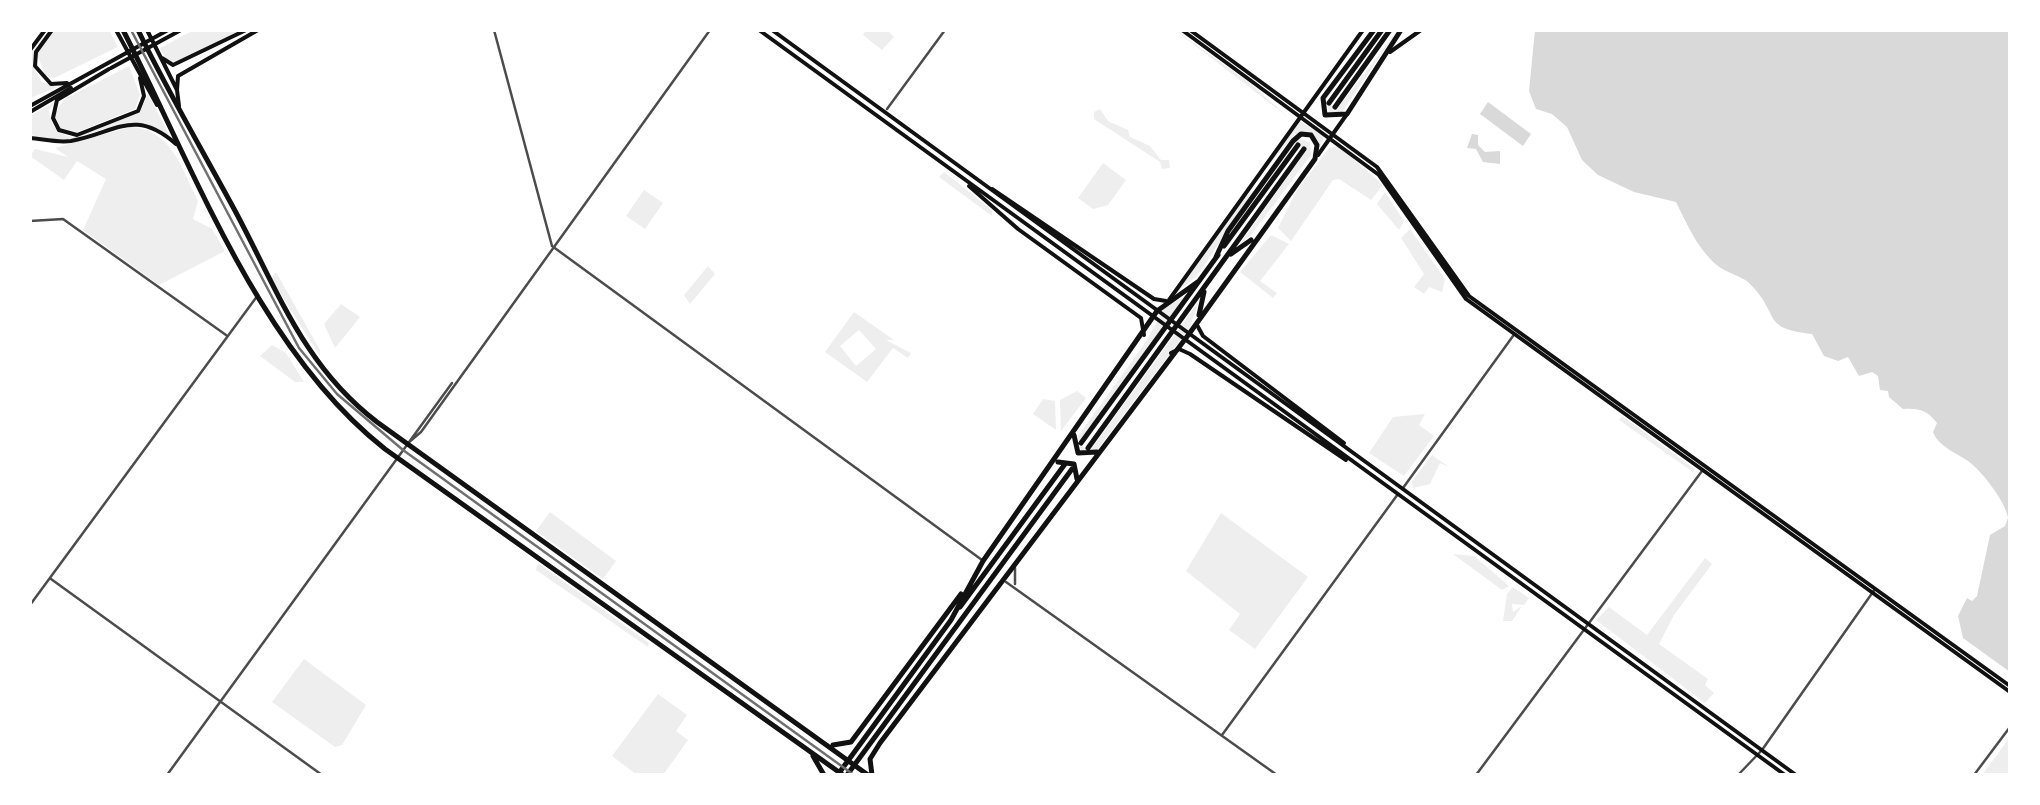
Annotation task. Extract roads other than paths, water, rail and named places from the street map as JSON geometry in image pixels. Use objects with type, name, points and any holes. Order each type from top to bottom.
[{"type":"main road","points":[[30,50],[48,30]]},
{"type":"main road","points":[[48,30],[36,52],[35,66],[51,84],[72,82]]},
{"type":"main road","points":[[120,30],[144,96],[138,111],[77,134],[59,130],[52,118],[57,100],[122,57]]},
{"type":"main road","points":[[120,30],[216,219],[259,294],[313,378],[365,432],[842,775],[968,611],[1068,467],[951,620],[887,714]]},
{"type":"main road","points":[[138,30],[298,338],[358,406],[870,775]]},
{"type":"main road","points":[[147,30],[177,90]]},
{"type":"main road","points":[[159,38],[168,30]]},
{"type":"main road","points":[[30,107],[72,82],[181,30]]},
{"type":"main road","points":[[162,58],[174,65],[246,30]]},
{"type":"main road","points":[[180,111],[178,76],[258,30]]},
{"type":"main road","points":[[759,30],[1118,287]]},
{"type":"main road","points":[[772,30],[1359,467],[1796,775]]},
{"type":"main road","points":[[1182,30],[1301,114]]},
{"type":"main road","points":[[1190,30],[1382,172],[1462,290],[2010,689]]},
{"type":"main road","points":[[826,742],[844,746],[858,732],[970,582],[1246,189],[1363,30]]},
{"type":"main road","points":[[1347,114],[1330,118],[1320,105],[1378,30]]},
{"type":"main road","points":[[1378,30],[1332,105],[1390,30]]},
{"type":"main road","points":[[870,775],[870,759],[877,746],[1198,320],[1255,237],[1332,137],[1402,30]]},
{"type":"main road","points":[[1390,52],[1421,30]]},
{"type":"main road","points":[[1350,62],[1352,46]]},
{"type":"main road","points":[[30,107],[109,69]]},
{"type":"main road","points":[[140,78],[171,125]]},
{"type":"main road","points":[[30,138],[72,141],[134,122],[161,131],[184,152]]},
{"type":"main road","points":[[1220,258],[1260,185],[1298,136],[1313,138],[1315,159]]},
{"type":"main road","points":[[1088,448],[1301,147]]},
{"type":"main road","points":[[958,176],[1018,228],[1142,320],[1144,335]]},
{"type":"main road","points":[[1246,189],[1260,185]]},
{"type":"main road","points":[[988,188],[1000,191],[1139,288],[1167,300],[1202,283]]},
{"type":"main road","points":[[1220,258],[1255,237]]},
{"type":"main road","points":[[1202,283],[1198,320],[1204,336],[1321,422],[1355,453]]},
{"type":"main road","points":[[1081,443],[1202,283]]},
{"type":"main road","points":[[1126,307],[1138,303],[1139,288]]},
{"type":"main road","points":[[1208,366],[1207,350],[1220,348]]},
{"type":"main road","points":[[1171,353],[1181,350],[1208,366],[1311,440],[1359,467]]},
{"type":"main road","points":[[1228,367],[1403,488],[1785,775]]},
{"type":"main road","points":[[1075,432],[1073,443],[1078,453],[1099,451]]},
{"type":"main road","points":[[1052,465],[1061,460],[1072,462],[1077,470],[1076,482]]},
{"type":"main road","points":[[951,620],[970,582]]},
{"type":"main road","points":[[968,611],[999,584]]},
{"type":"main road","points":[[858,732],[858,743],[863,749],[877,746]]},
{"type":"main road","points":[[812,754],[824,775]]},
{"type":"street","points":[[494,30],[552,246],[983,561]]},
{"type":"street","points":[[167,775],[398,457],[421,432],[710,30]]},
{"type":"street","points":[[885,112],[945,30]]},
{"type":"street","points":[[30,221],[63,220],[226,335]]},
{"type":"street","points":[[30,605],[259,294]]},
{"type":"street","points":[[1222,735],[1515,332]]},
{"type":"street","points":[[1476,775],[1704,468]]},
{"type":"street","points":[[1016,586],[1017,560]]},
{"type":"street","points":[[50,578],[322,775]]},
{"type":"street","points":[[999,584],[1016,586],[1277,775]]},
{"type":"street","points":[[1738,775],[1754,753],[1762,750],[1873,591]]},
{"type":"street","points":[[1974,775],[2010,726]]},
{"type":"tram line","points":[[131,30],[299,348],[337,394],[403,450],[854,775]]}]
